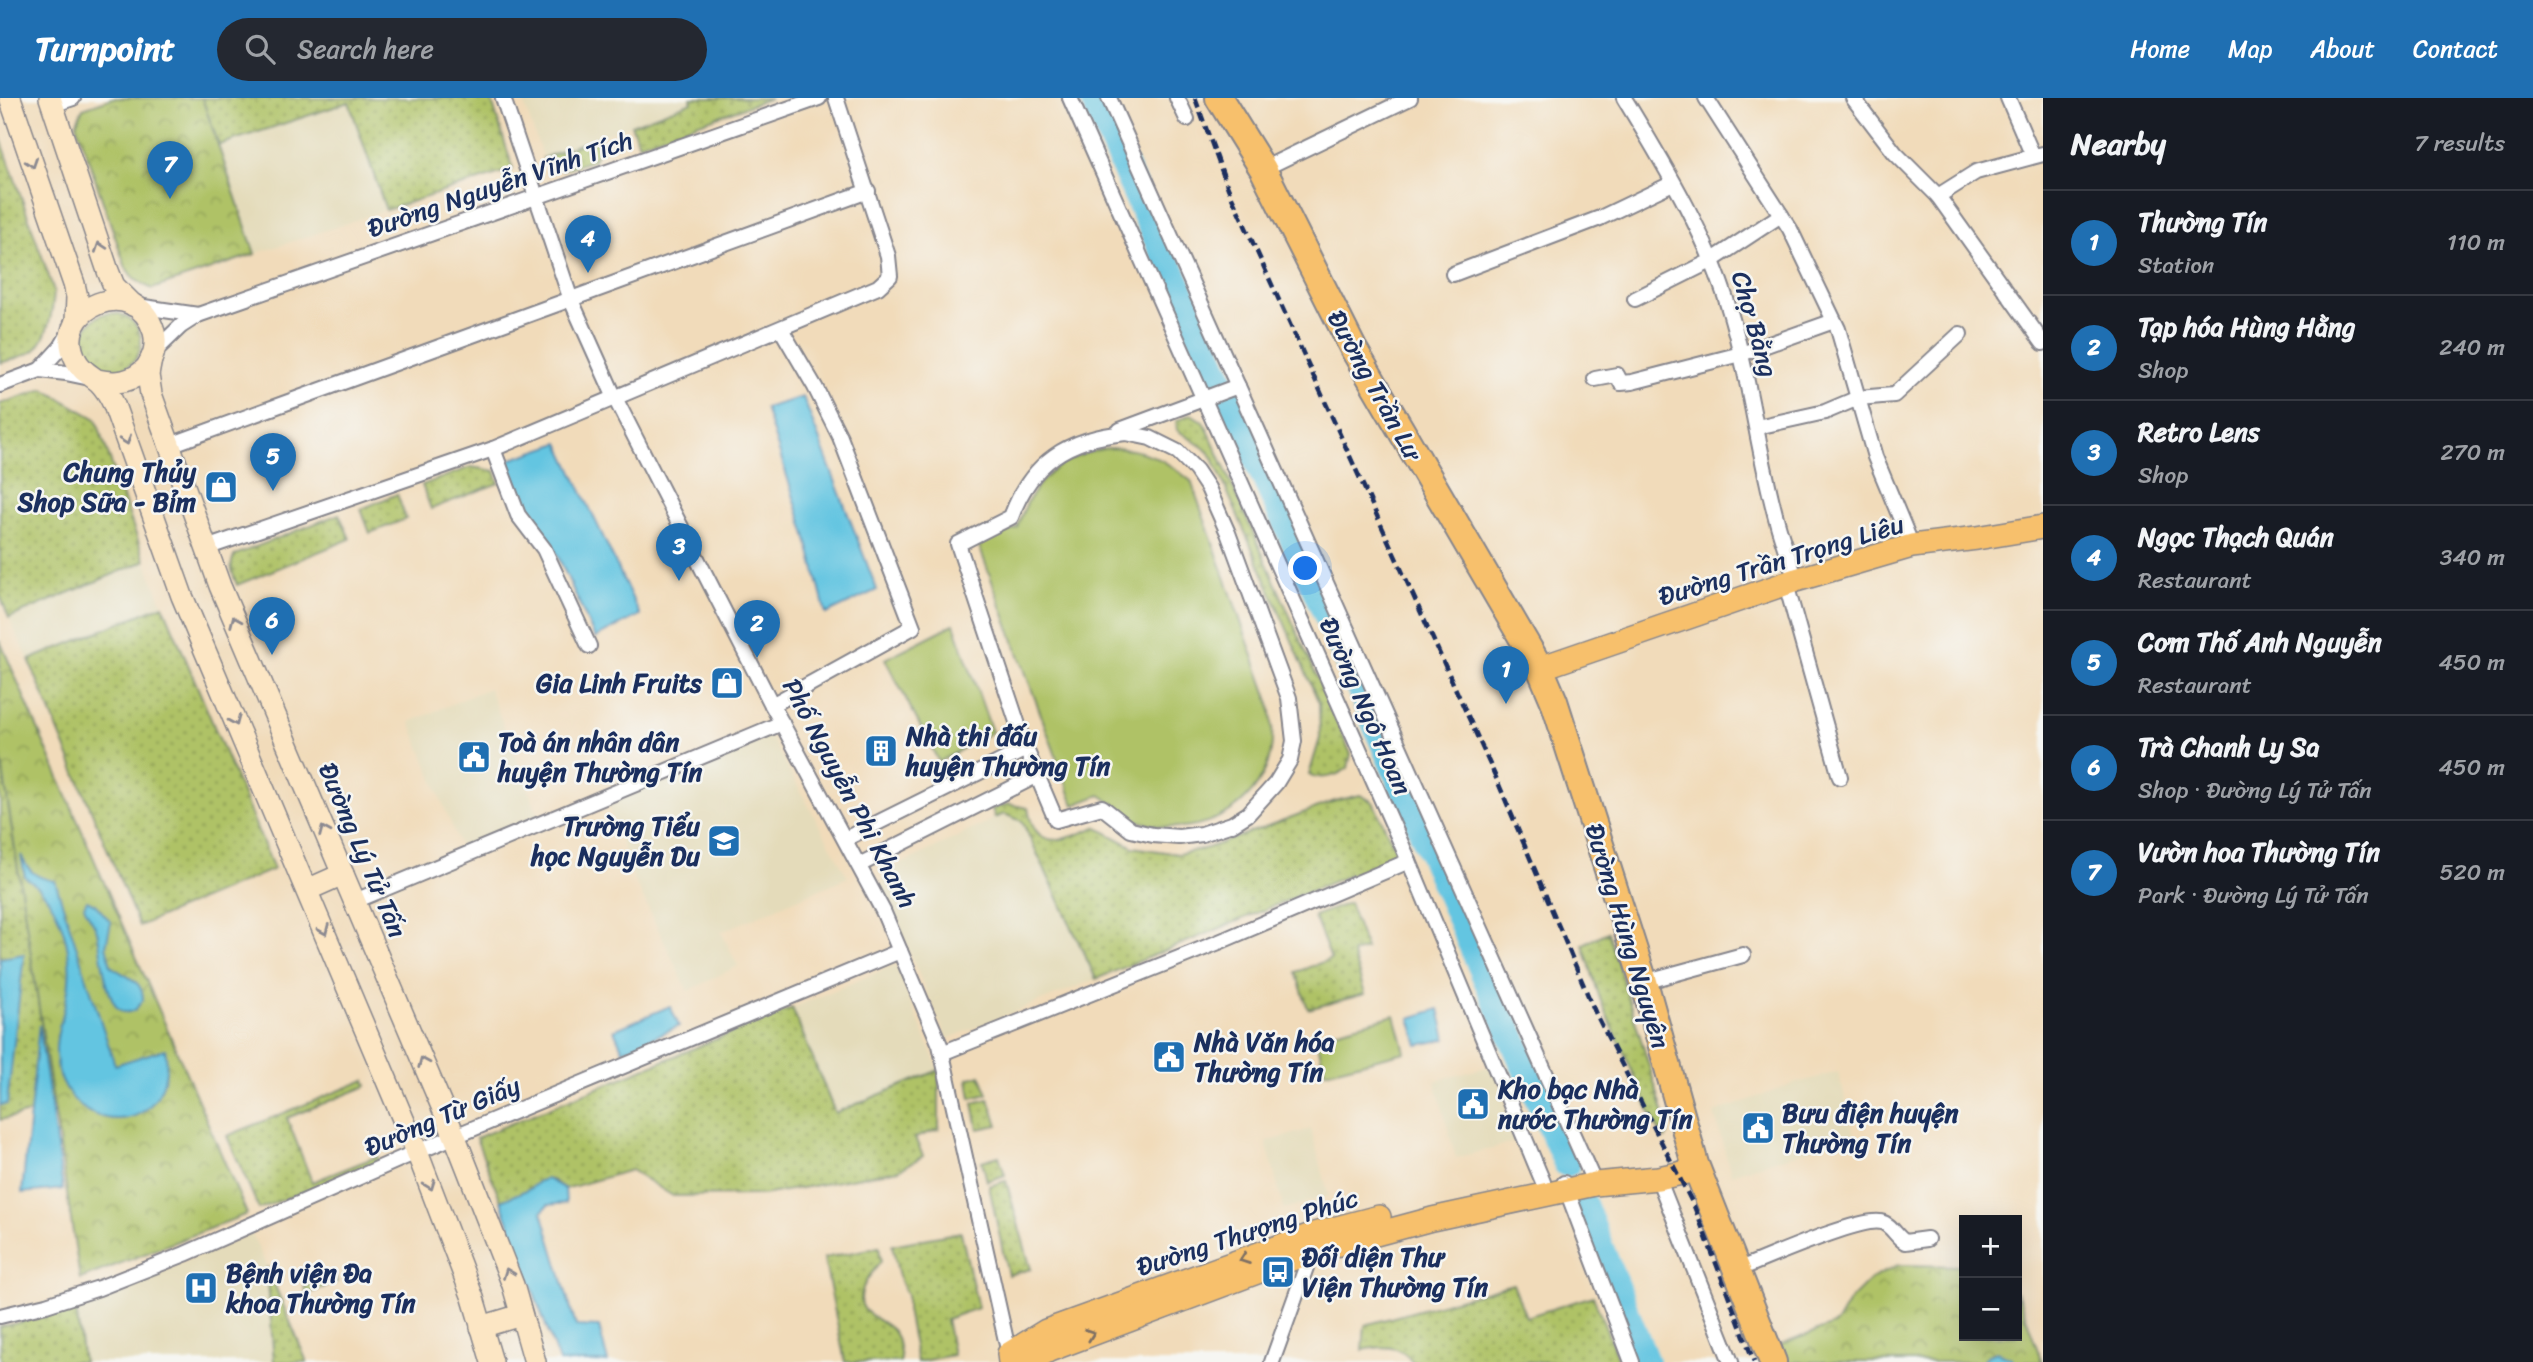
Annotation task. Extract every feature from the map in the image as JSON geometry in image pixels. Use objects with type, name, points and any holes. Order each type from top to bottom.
[{"type":"highway","name":"Đường Trần Lư","points":[[1219,98],[1264,169],[1353,348],[1541,667]]},
{"type":"highway","name":"Đường Hùng Nguyên","points":[[1541,667],[1644,982],[1697,1170],[1773,1362]]},
{"type":"main road","name":"Đường Trần Trọng Liêu","points":[[1541,667],[1791,582],[1912,546],[2043,527]]},
{"type":"main road","name":"Đường Thượng Phúc","points":[[1016,1359],[1045,1331],[1313,1243],[1402,1219],[1558,1185],[1658,1178],[1697,1170]]},
{"type":"street","points":[[10,98],[74,284],[77,298],[72,347],[76,360],[85,372],[106,389],[114,405],[182,596],[418,1152],[473,1298],[492,1362]]},
{"type":"street","points":[[73,98],[51,102],[114,286],[144,313],[151,324],[155,338],[153,355]]},
{"type":"street","name":"Phố Nguyễn Phi Khanh","points":[[503,98],[571,300],[615,398],[772,705],[883,911],[942,1053],[1016,1359]]},
{"type":"street","name":"Đường Nguyễn Vĩnh Tích","points":[[198,315],[819,98]]},
{"type":"street","points":[[206,548],[493,449],[878,286],[890,276],[888,256],[836,98]]},
{"type":"street","name":"Đường Ngô Hoan","points":[[1070,98],[1409,861],[1558,1185],[1632,1362]]},
{"type":"street","points":[[1109,98],[1595,1184]]},
{"type":"street","points":[[1178,98],[1187,119]]},
{"type":"street","points":[[1264,169],[1410,98]]},
{"type":"street","name":"Chợ Bằng","points":[[1624,98],[1673,183],[1711,261],[1730,309],[1791,582],[1840,777]]},
{"type":"street","points":[[1706,98],[1790,229],[1834,321],[1875,457],[1912,546]]},
{"type":"street","points":[[1853,98],[1895,153],[1938,196],[2043,343]]},
{"type":"street","points":[[1938,196],[1976,172],[2038,155],[2008,98]]},
{"type":"street","points":[[1453,274],[1600,218],[1673,183]]},
{"type":"street","points":[[170,445],[868,191]]},
{"type":"street","points":[[1634,299],[1711,261],[1781,215]]},
{"type":"street","points":[[0,385],[40,370],[61,347],[76,321],[96,304],[121,300],[133,305],[198,315]]},
{"type":"street","points":[[40,370],[111,383],[125,382],[138,375],[172,333],[198,315]]},
{"type":"street","points":[[1595,379],[1617,375],[1621,383],[1632,382],[1741,354],[1834,321]]},
{"type":"street","points":[[772,705],[913,627],[840,437],[816,387],[781,329]]},
{"type":"street","points":[[1757,427],[1825,412],[1858,398],[1894,395],[1960,334]]},
{"type":"street","name":"Đường Lý Tử Tấn","points":[[153,355],[148,375],[151,394],[220,586],[455,1137],[513,1284],[535,1362]]},
{"type":"street","points":[[1109,434],[1126,433],[1165,444],[1178,452],[1196,470],[1208,488],[1228,533],[1289,698],[1294,722],[1292,750],[1290,760],[1276,783],[1248,814],[1232,824],[1202,834],[1179,837],[1131,830],[1102,807],[1056,820],[1026,749],[958,544],[1011,517],[1018,497],[1028,482],[1053,455],[1069,447],[1238,386]]},
{"type":"street","points":[[493,449],[518,514],[544,549],[589,646]]},
{"type":"street","points":[[355,901],[782,723]]},
{"type":"street","points":[[845,839],[1026,749]]},
{"type":"street","points":[[859,865],[1036,776]]},
{"type":"street","points":[[942,1053],[1219,942],[1409,861]]},
{"type":"street","points":[[307,890],[343,874]]},
{"type":"street","name":"Đường Từ Giấy","points":[[0,1316],[99,1288],[900,951]]},
{"type":"street","points":[[1644,982],[1743,955]]},
{"type":"street","points":[[1658,1178],[1731,1362]]},
{"type":"street","points":[[1737,1270],[1870,1222],[1883,1222],[1905,1242],[1927,1239]]},
{"type":"street","points":[[1272,1362],[1313,1243]]},
{"type":"street","points":[[481,1327],[521,1315]]},
{"type":"shaded area","points":[[522,98],[691,98],[692,102],[543,158]]},
{"type":"shaded area","points":[[350,101],[386,210],[255,254],[219,145]]},
{"type":"shaded area","points":[[145,561],[163,605],[29,660],[9,618]]},
{"type":"shaded area","points":[[489,688],[541,823],[464,856],[410,722]]},
{"type":"shaded area","name":"Trường Tiểu học Nguyễn Du","points":[[770,736],[848,877],[721,932],[738,966],[688,991],[633,877],[608,804]]},
{"type":"shaded area","points":[[1004,814],[1022,820],[1096,979],[947,1039],[882,890],[885,872]]},
{"type":"shaded area","points":[[895,965],[939,1070],[835,1113],[792,1008]]},
{"type":"shaded area","points":[[1494,1065],[1515,1142],[1456,1158],[1435,1081]]},
{"type":"shaded area","points":[[1838,1072],[1855,1135],[1731,1174],[1714,1113],[1793,1084]]},
{"type":"shaded area","points":[[1311,1129],[1329,1196],[1284,1209],[1266,1142]]},
{"type":"shaded area","name":"Bệnh viện Đa khoa Thường Tín","points":[[252,1233],[307,1362],[83,1362],[76,1309]]},
{"type":"green space","points":[[112,98],[202,98],[255,254],[152,289],[134,279],[126,268],[76,124],[83,108]]},
{"type":"green space","points":[[202,98],[491,98],[513,169],[386,210],[349,102],[219,145]]},
{"type":"green space","points":[[691,98],[771,98],[639,144],[631,125],[692,102]]},
{"type":"green space","points":[[0,136],[54,291],[49,324],[42,341],[32,352],[0,363]]},
{"type":"green space","points":[[596,138],[599,148],[594,160],[562,170],[543,158]]},
{"type":"green space","points":[[106,313],[118,313],[133,321],[141,336],[141,348],[133,363],[118,371],[106,371],[91,363],[83,348],[83,336],[91,321]]},
{"type":"green space","points":[[44,389],[96,419],[145,561],[9,618],[0,595],[0,404]]},
{"type":"green space","points":[[1191,414],[1207,428],[1351,754],[1348,768],[1339,774],[1329,777],[1309,775],[1320,738],[1319,703],[1212,456],[1177,430],[1176,421]]},
{"type":"green space","points":[[1108,448],[1143,452],[1171,466],[1191,481],[1270,704],[1271,752],[1257,784],[1232,810],[1200,824],[1163,827],[1145,823],[1127,815],[1100,795],[1074,805],[978,543],[1017,528],[1030,497],[1049,474],[1061,465],[1075,457]]},
{"type":"green space","points":[[471,467],[495,471],[499,483],[431,509],[422,485]]},
{"type":"green space","points":[[397,494],[406,519],[370,533],[361,509]]},
{"type":"green space","points":[[339,514],[350,539],[237,585],[232,566],[235,555]]},
{"type":"green space","points":[[163,605],[274,869],[139,926],[29,660]]},
{"type":"green space","points":[[954,624],[992,732],[939,762],[885,659]]},
{"type":"green space","points":[[0,641],[247,1214],[80,1279],[0,750]]},
{"type":"green space","points":[[0,750],[54,1107],[0,1120]]},
{"type":"green space","points":[[1360,795],[1373,802],[1398,855],[1096,979],[1022,821],[1004,814],[995,818],[992,809],[1008,804],[1028,808],[1037,832],[1053,840],[1074,836],[1096,827],[1133,847],[1178,854],[1208,848],[1335,801]]},
{"type":"green space","points":[[1349,903],[1366,949],[1352,953],[1365,994],[1308,1009],[1296,972],[1331,959],[1314,916]]},
{"type":"green space","points":[[1608,932],[1666,1121],[1668,1134],[1665,1139],[1657,1127],[1600,999],[1583,944]]},
{"type":"green space","points":[[792,1008],[835,1113],[939,1070],[939,1129],[915,1138],[923,1156],[899,1170],[763,1195],[673,1196],[631,1170],[565,1189],[552,1180],[539,1181],[532,1188],[501,1201],[476,1138]]},
{"type":"green space","points":[[1395,1015],[1405,1052],[1325,1072],[1316,1036]]},
{"type":"green space","points":[[980,1075],[988,1094],[971,1098],[968,1079]]},
{"type":"green space","points":[[365,1080],[367,1086],[287,1118],[312,1182],[378,1156],[380,1162],[259,1209],[227,1136]]},
{"type":"green space","points":[[989,1099],[998,1125],[978,1129],[973,1103]]},
{"type":"green space","points":[[999,1156],[1005,1175],[987,1181],[982,1161]]},
{"type":"green space","points":[[1006,1181],[1031,1269],[1008,1275],[989,1186]]},
{"type":"green space","points":[[961,1232],[978,1308],[946,1319],[953,1355],[917,1362],[907,1310],[907,1295],[900,1281],[892,1245]]},
{"type":"green space","points":[[879,1247],[881,1261],[864,1284],[862,1304],[868,1313],[894,1332],[901,1359],[900,1362],[845,1362],[824,1258]]},
{"type":"green space","points":[[1898,1265],[1959,1266],[1959,1341],[2022,1341],[2022,1306],[2042,1362],[1788,1362],[1780,1345],[1836,1324],[1850,1300],[1871,1279]]},
{"type":"green space","points":[[267,1267],[307,1362],[274,1362]]},
{"type":"green space","points":[[335,1276],[337,1282],[307,1294],[304,1287]]},
{"type":"green space","points":[[1513,1284],[1526,1317],[1593,1296],[1619,1362],[1412,1362],[1396,1349],[1384,1347],[1363,1350],[1365,1325]]},
{"type":"green space","points":[[76,1309],[83,1362],[1,1362],[0,1327]]},
{"type":"water","points":[[803,397],[877,590],[826,614],[806,535],[765,408]]},
{"type":"water","points":[[559,443],[640,615],[595,638],[556,552],[527,511],[503,462]]},
{"type":"water","points":[[21,855],[34,873],[55,881],[115,1065],[165,1049],[166,1073],[158,1096],[142,1112],[131,1117],[118,1119],[92,1113],[81,1106],[65,1087],[57,1062],[56,1042],[69,985],[68,950],[58,916],[38,888],[25,877]]},
{"type":"water","points":[[87,900],[95,904],[111,922],[106,946],[111,966],[132,979],[140,988],[143,1000],[135,1010],[122,1011],[111,995],[104,973],[97,931],[84,906]]},
{"type":"water","points":[[24,954],[7,1104],[0,1105],[0,958]]},
{"type":"water","points":[[670,1006],[679,1026],[623,1051],[614,1030]]},
{"type":"water","points":[[1439,1009],[1446,1039],[1418,1045],[1410,1018]]},
{"type":"water","points":[[39,1025],[63,1189],[22,1193]]},
{"type":"water","points":[[547,1179],[565,1189],[566,1203],[548,1205],[542,1212],[576,1326],[599,1327],[608,1362],[559,1362],[501,1201]]},
{"type":"water","points":[[1996,1352],[2012,1358],[2014,1362],[1983,1362],[1988,1355]]},
{"type":"waterway","points":[[1093,98],[1346,656],[1567,1163]]},
{"type":"waterway","points":[[1580,1197],[1645,1362]]},
{"type":"railway","points":[[1195,98],[1228,188],[1497,780],[1595,1012],[1694,1206],[1754,1362]]},
{"type":"place","name":"Vườn hoa Thường Tín","points":[[170,199]]},
{"type":"place","name":"Ngọc Thạch Quán","points":[[588,273]]},
{"type":"place","name":"Chung Thủy Shop Sữa - Bỉm","points":[[221,487]]},
{"type":"place","name":"Cơm Thố Anh Nguyễn","points":[[273,491]]},
{"type":"place","name":"Retro Lens","points":[[679,581]]},
{"type":"place","name":"Trà Chanh Ly Sa","points":[[272,655]]},
{"type":"place","name":"Tạp hóa Hùng Hằng","points":[[757,658]]},
{"type":"place","name":"Gia Linh Fruits","points":[[727,683]]},
{"type":"place","name":"Thường Tín","points":[[1506,704]]},
{"type":"place","name":"Nhà thi đấu huyện Thường Tín","points":[[881,751]]},
{"type":"place","name":"Toà án nhân dân huyện Thường Tín","points":[[474,757]]},
{"type":"place","name":"Trường Tiểu học Nguyễn Du","points":[[724,841]]},
{"type":"place","name":"Nhà Văn hóa Thường Tín","points":[[1169,1057]]},
{"type":"place","name":"Kho bạc Nhà nước Thường Tín","points":[[1473,1104]]},
{"type":"place","name":"Bưu điện huyện Thường Tín","points":[[1758,1128]]},
{"type":"place","name":"Đối diện Thư Viện Thường Tín","points":[[1278,1272]]},
{"type":"place","name":"Bệnh viện Đa khoa Thường Tín","points":[[201,1288]]}]
